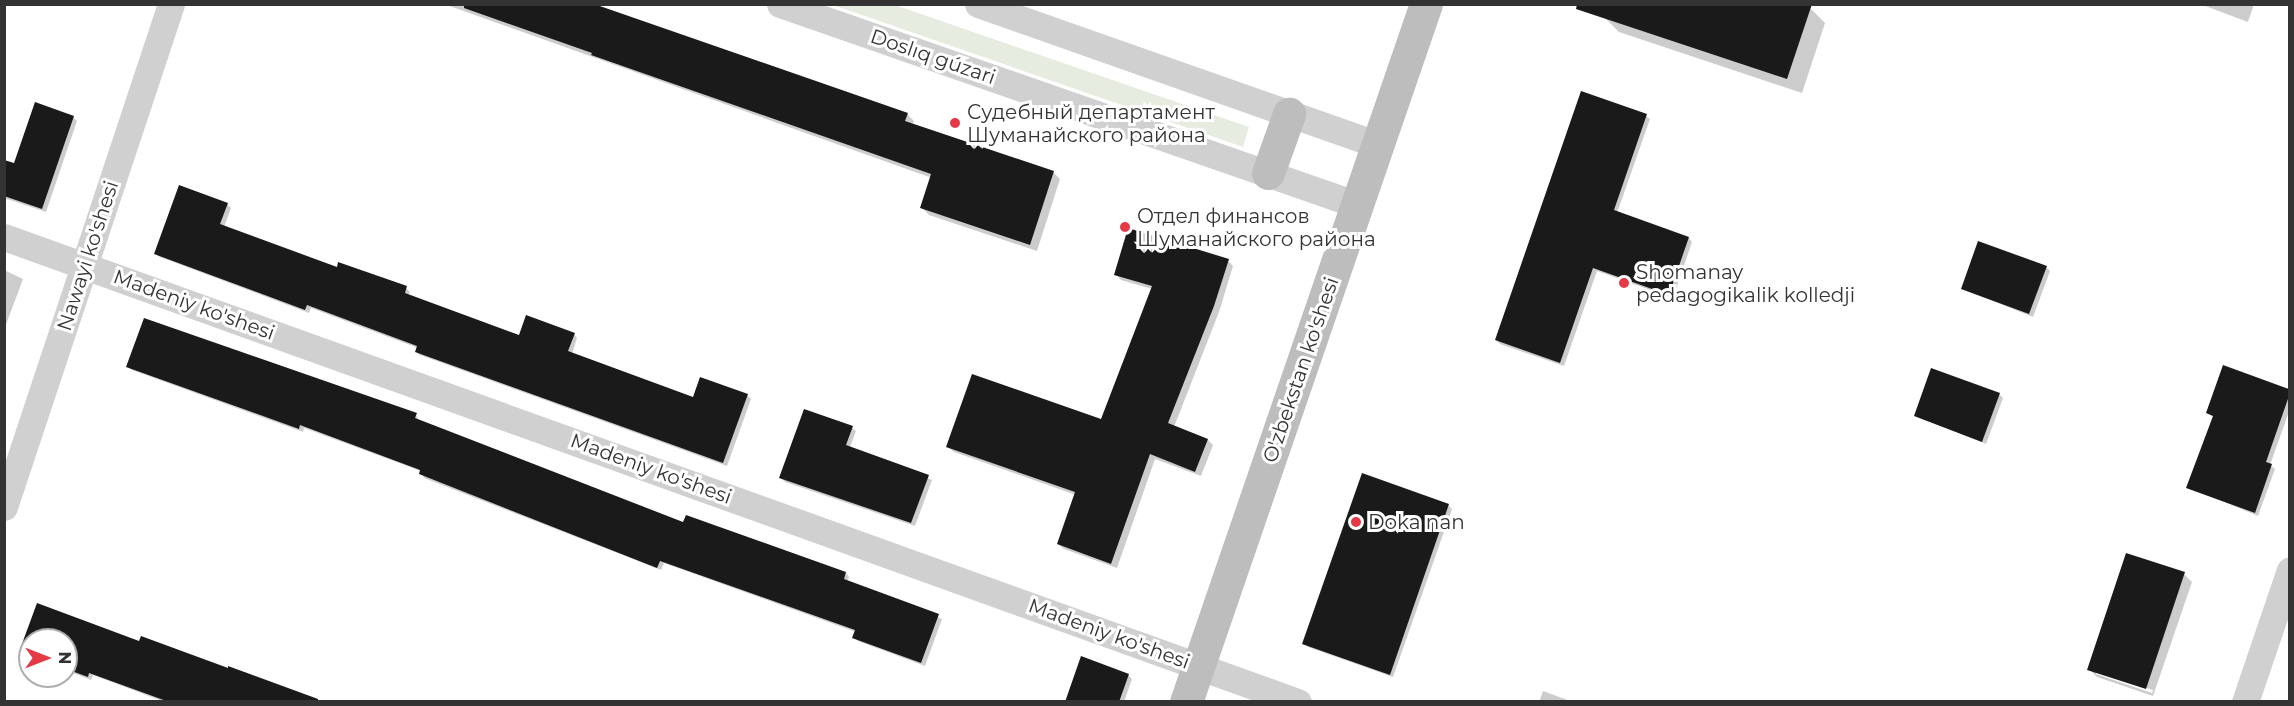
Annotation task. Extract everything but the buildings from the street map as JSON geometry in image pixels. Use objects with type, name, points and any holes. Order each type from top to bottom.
[{"type":"main road","name":"O'zbekstan ko'shesi","points":[[1186,702],[1426,4]]},
{"type":"main road","points":[[1268,173],[1289,114]]},
{"type":"street","name":"Nawayi ko'shesi","points":[[4,507],[171,4]]},
{"type":"street","name":"Doslıq gúzari","points":[[780,4],[1358,205]]},
{"type":"street","points":[[978,4],[1378,146]]},
{"type":"street","name":"Madeniy ko'shesi","points":[[4,237],[1298,702]]},
{"type":"street","points":[[2245,702],[2289,570]]},
{"type":"shaded area","points":[[833,5],[895,5],[1249,127],[1243,147]]},
{"type":"place","name":"Судебный департамент Шуманайского района","points":[[955,123]]},
{"type":"place","name":"Отдел финансов Шуманайского района","points":[[1125,227]]},
{"type":"place","name":"Shomanay pedagogikalik kolledji","points":[[1624,283]]},
{"type":"place","name":"Doka nan","points":[[1356,522]]}]
